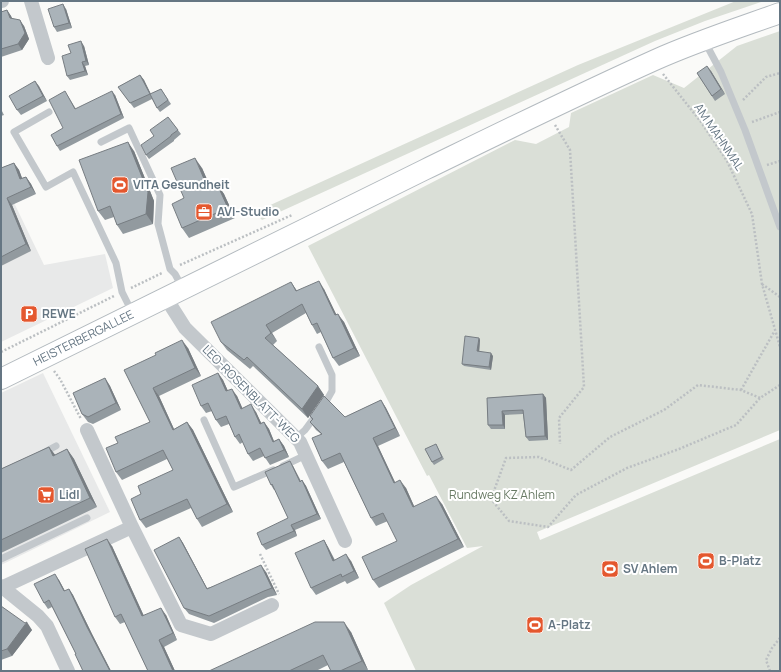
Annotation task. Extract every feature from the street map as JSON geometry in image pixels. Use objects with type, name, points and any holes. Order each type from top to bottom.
[{"type":"main road","name":"HEISTERBERGALLEE","points":[[1,378],[545,111],[656,60],[704,40],[780,13]]},
{"type":"street","points":[[32,1],[48,58]]},
{"type":"street","name":"LEO-ROSENBLATT-WEG","points":[[175,293],[185,328],[300,442],[345,541]]},
{"type":"street","points":[[87,430],[132,527],[181,625],[211,634],[272,605]]},
{"type":"street","points":[[68,671],[47,626],[38,616],[2,587],[132,527]]},
{"type":"lane","points":[[704,40],[721,72],[743,125],[780,227]]},
{"type":"lane","points":[[49,112],[14,132],[46,187],[73,172],[116,263],[122,292],[133,314]]},
{"type":"lane","points":[[101,142],[129,128],[160,195],[158,224],[170,269],[175,274],[175,293]]},
{"type":"lane","points":[[296,438],[305,430],[324,406],[332,391],[332,375],[319,347]]},
{"type":"lane","points":[[204,420],[234,488],[306,455]]},
{"type":"lane","points":[[36,456],[56,446]]},
{"type":"lane","points":[[1,559],[87,518]]},
{"type":"path","name":"AM MAHNMAL","points":[[656,60],[666,79],[701,122],[727,161],[752,214],[762,284],[774,331],[780,347]]},
{"type":"path","points":[[734,104],[743,100],[766,77],[780,73]]},
{"type":"path","points":[[545,111],[570,150],[583,360],[584,387],[559,418],[560,444]]},
{"type":"path","points":[[743,125],[780,112]]},
{"type":"path","points":[[1,352],[170,269]]},
{"type":"path","points":[[762,284],[780,297]]},
{"type":"path","points":[[740,390],[774,331]]},
{"type":"path","points":[[54,371],[60,379],[87,430]]},
{"type":"path","points":[[760,398],[740,390],[698,385],[664,410],[610,437],[571,470],[539,457],[506,458],[491,499],[509,521],[548,527],[576,495],[627,468],[680,450],[736,425],[760,398],[780,385]]},
{"type":"path","points":[[260,554],[282,600],[272,605]]},
{"type":"path","points":[[770,671],[766,660],[772,648],[780,638]]},
{"type":"shaded area","name":"REWE","points":[[6,186],[44,265],[105,254],[113,288],[1,342],[1,189]]},
{"type":"shaded area","points":[[43,373],[110,512],[1,565],[1,393]]},
{"type":"green space","points":[[736,1],[764,1],[705,21],[655,41],[262,220],[255,212],[578,65]]},
{"type":"green space","name":"Rundweg KZ Ahlem","points":[[780,31],[780,430],[537,532],[540,540],[780,439],[780,671],[416,671],[384,603],[411,585],[483,546],[467,548],[429,475],[427,476],[308,246],[515,140],[536,144],[569,127],[571,113],[653,75],[684,88],[737,46]]},
{"type":"building","points":[[63,4],[69,23],[54,27],[48,9]]},
{"type":"building","points":[[7,10],[10,18],[20,20],[25,33],[18,44],[1,49],[1,12]]},
{"type":"building","points":[[81,41],[86,61],[82,62],[85,71],[67,76],[62,56],[71,53],[68,45]]},
{"type":"building","points":[[707,66],[721,89],[712,96],[697,73]]},
{"type":"building","points":[[140,75],[150,94],[130,103],[118,87]]},
{"type":"building","points":[[35,81],[43,96],[17,110],[9,96]]},
{"type":"building","points":[[161,89],[168,100],[157,108],[150,94]]},
{"type":"building","points":[[65,91],[75,109],[112,91],[121,114],[57,146],[51,135],[63,128],[49,100]]},
{"type":"building","points":[[168,117],[178,130],[146,155],[141,145],[154,136],[150,130]]},
{"type":"building","name":"VITA Gesundheit","points":[[128,142],[148,192],[146,214],[117,225],[110,206],[98,211],[79,160]]},
{"type":"building","points":[[195,158],[208,188],[217,184],[228,208],[182,228],[172,204],[184,198],[171,168]]},
{"type":"building","points":[[14,163],[20,179],[26,177],[31,187],[7,198],[26,244],[1,257],[1,168]]},
{"type":"building","points":[[319,281],[335,315],[338,314],[354,348],[333,358],[317,323],[312,325],[302,304],[266,325],[271,333],[265,338],[318,386],[302,409],[247,357],[244,360],[221,342],[211,322],[291,282],[296,291]]},
{"type":"building","points":[[465,336],[479,338],[477,351],[491,353],[489,367],[462,364]]},
{"type":"building","points":[[182,340],[195,368],[153,388],[173,430],[187,422],[227,504],[197,519],[187,499],[140,520],[131,499],[141,494],[138,486],[173,470],[163,450],[116,472],[106,448],[118,443],[115,437],[150,422],[124,370],[156,355],[155,353]]},
{"type":"building","points":[[218,373],[226,391],[232,389],[241,409],[251,404],[260,424],[264,422],[273,442],[279,439],[284,450],[265,458],[260,448],[248,454],[239,434],[235,437],[226,416],[216,420],[208,403],[201,406],[192,385]]},
{"type":"building","points":[[105,378],[116,403],[88,417],[82,414],[73,393]]},
{"type":"building","points":[[543,394],[545,436],[526,437],[523,410],[502,411],[503,425],[488,425],[487,398]]},
{"type":"building","points":[[324,396],[345,417],[381,400],[395,428],[373,438],[394,483],[400,480],[413,507],[436,496],[458,539],[373,580],[362,557],[397,541],[383,513],[371,518],[340,453],[322,461],[312,438],[322,434],[310,422],[313,419],[310,416]]},
{"type":"building","points":[[436,444],[442,457],[432,462],[425,449]]},
{"type":"building","name":"Lidl","points":[[49,447],[53,456],[67,449],[90,498],[1,540],[1,469]]},
{"type":"building","points":[[290,461],[300,482],[302,480],[317,514],[291,525],[294,531],[262,545],[257,533],[288,518],[265,472]]},
{"type":"building","points":[[179,537],[207,589],[261,565],[272,588],[209,616],[184,608],[154,550]]},
{"type":"building","points":[[107,539],[142,616],[161,608],[173,633],[159,640],[173,671],[148,671],[121,614],[115,617],[85,549]]},
{"type":"building","points":[[324,540],[333,561],[346,554],[354,571],[342,577],[341,574],[311,588],[295,553]]},
{"type":"building","points":[[55,574],[64,591],[69,589],[110,671],[83,671],[49,600],[44,603],[34,584]]},
{"type":"building","points":[[1,606],[25,623],[27,622],[7,649],[1,651],[2,632]]},
{"type":"building","points":[[315,622],[344,622],[362,661],[340,671],[331,671],[323,655],[289,671],[209,671]]},
{"type":"place","name":"VITA Gesundheit","points":[[120,185]]},
{"type":"place","name":"AVI-Studio","points":[[204,212]]},
{"type":"place","name":"REWE","points":[[29,314]]},
{"type":"place","name":"Lidl","points":[[46,495]]},
{"type":"place","name":"B-Platz","points":[[706,561]]},
{"type":"place","name":"SV Ahlem","points":[[610,569]]},
{"type":"place","name":"A-Platz","points":[[535,625]]}]
